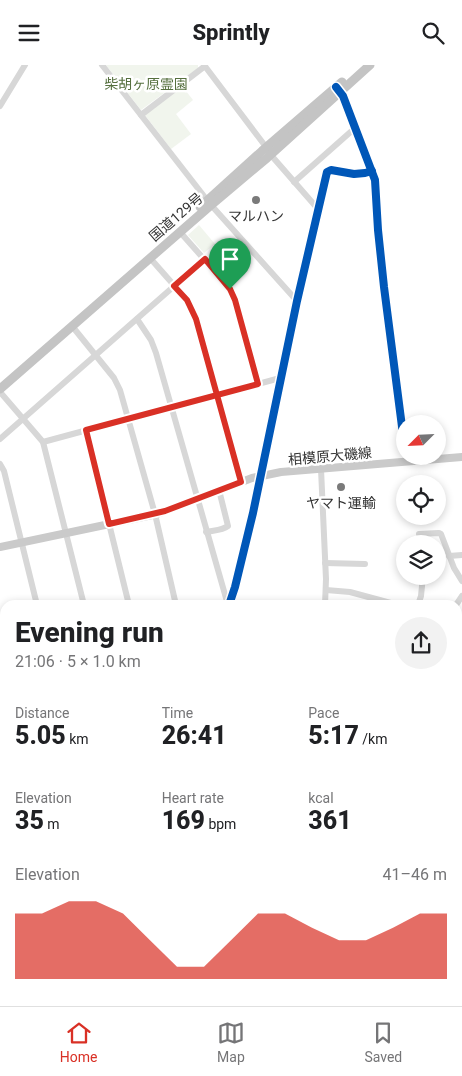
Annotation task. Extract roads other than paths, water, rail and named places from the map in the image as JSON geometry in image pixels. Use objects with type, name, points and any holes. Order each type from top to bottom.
[{"type":"highway","name":"国道129号","points":[[338,89],[361,65]]},
{"type":"highway","name":"国道129号","points":[[0,381],[338,89],[370,65]]},
{"type":"highway","name":"国道129号","points":[[0,391],[180,232],[209,202]]},
{"type":"main road","name":"相模原大磯線","points":[[446,458],[462,457]]},
{"type":"main road","name":"相模原大磯線","points":[[0,547],[155,514],[260,476],[396,460]]},
{"type":"street","points":[[0,106],[25,65]]},
{"type":"street","points":[[102,65],[209,202],[297,301]]},
{"type":"street","points":[[141,115],[204,65],[268,151],[318,209]]},
{"type":"street","points":[[338,89],[375,181],[378,230],[389,332],[400,415]]},
{"type":"street","points":[[294,182],[355,128]]},
{"type":"street","points":[[230,600],[246,547],[280,378],[328,171],[354,174],[372,171]]},
{"type":"street","points":[[180,232],[233,294],[258,384]]},
{"type":"street","points":[[150,258],[187,300],[194,314],[241,482]]},
{"type":"street","points":[[0,439],[205,259]]},
{"type":"street","points":[[137,319],[154,346],[226,600]]},
{"type":"street","points":[[72,327],[117,384],[155,514],[175,600]]},
{"type":"street","points":[[43,442],[280,378]]},
{"type":"street","points":[[0,391],[43,442],[83,600]]},
{"type":"street","points":[[86,430],[128,600]]},
{"type":"street","points":[[0,465],[4,471],[35,600]]},
{"type":"street","points":[[321,469],[325,600]]},
{"type":"street","points":[[206,532],[228,526],[219,490]]},
{"type":"street","points":[[419,534],[440,534],[454,568],[462,581]]},
{"type":"street","points":[[449,556],[462,555]]},
{"type":"street","points":[[325,563],[364,565]]},
{"type":"street","points":[[419,600],[422,585]]},
{"type":"street","points":[[326,590],[350,592],[374,600]]},
{"type":"place","name":"マルハン","points":[[256,200]]},
{"type":"place","name":"ヤマト運輸","points":[[341,487]]},
{"type":"park label","name":"柴胡ヶ原霊園","points":[[146,84]]}]
